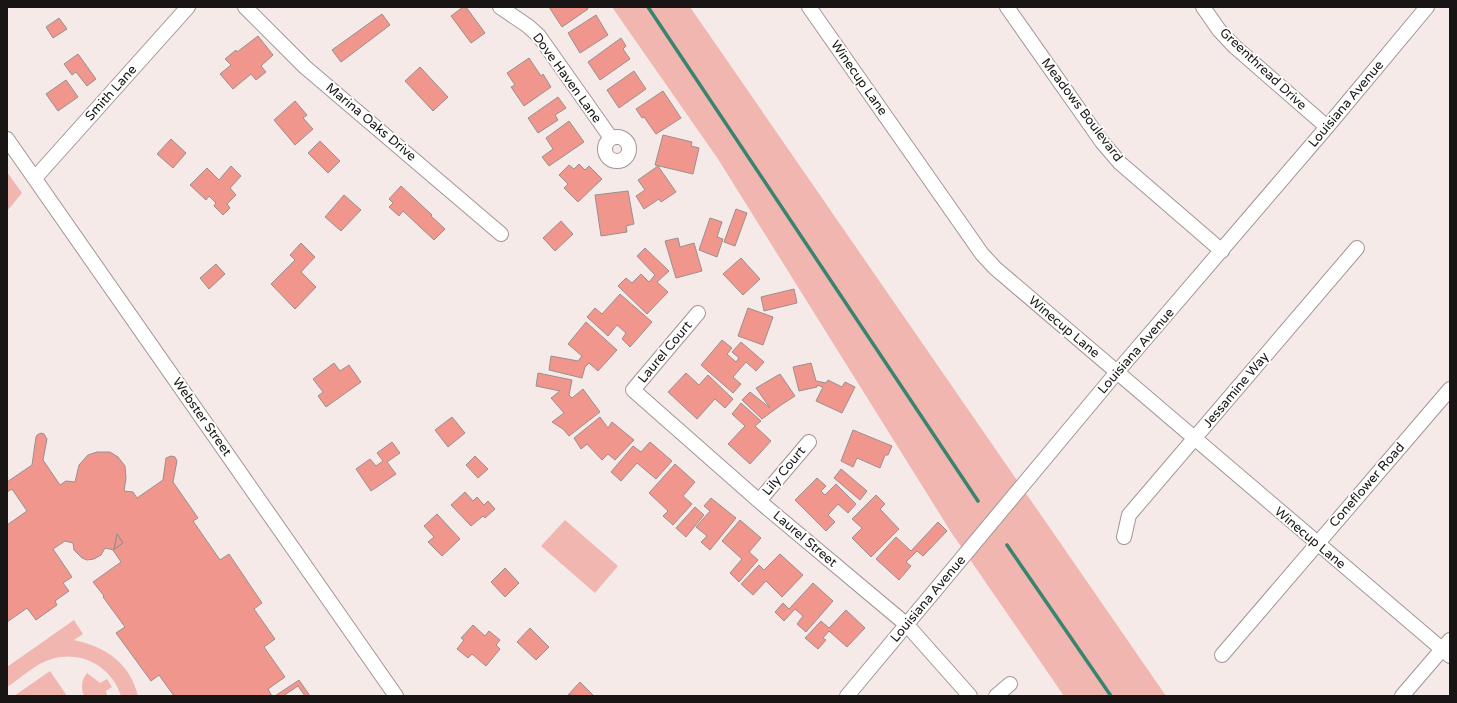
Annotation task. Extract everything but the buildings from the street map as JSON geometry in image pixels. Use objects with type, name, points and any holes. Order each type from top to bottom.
[{"type":"street","name":"Smith Lane","points":[[35,178],[188,7]]},
{"type":"street","name":"Marina Oaks Drive","points":[[244,7],[305,67],[501,234]]},
{"type":"street","name":"Dove Haven Lane","points":[[500,7],[528,26],[539,36],[611,138]]},
{"type":"street","name":"Winecup Lane","points":[[809,7],[982,254],[996,268],[1317,544],[1447,648]]},
{"type":"street","name":"Meadows Boulevard","points":[[1007,7],[1102,142],[1120,163],[1222,251]]},
{"type":"street","name":"Greenthread Drive","points":[[1203,7],[1219,30],[1234,46],[1327,127]]},
{"type":"street","name":"Louisiana Avenue","points":[[847,696],[1118,372],[1327,127],[1427,7]]},
{"type":"street","name":"Webster Street","points":[[7,139],[396,696]]},
{"type":"street","name":"Jessamine Way","points":[[1124,538],[1129,515],[1357,248]]},
{"type":"street","name":"Laurel Court","points":[[633,390],[698,313]]},
{"type":"street","name":"Coneflower Road","points":[[1222,655],[1450,389]]},
{"type":"street","name":"Laurel Street","points":[[633,390],[759,501],[907,624],[970,696]]},
{"type":"street","name":"Lily Court","points":[[759,501],[809,442]]},
{"type":"street","points":[[1402,696],[1447,648]]},
{"type":"street","points":[[996,696],[1010,684]]},
{"type":"shaded area","points":[[612,7],[690,7],[1166,696],[1064,696],[951,532],[718,159]]},
{"type":"shaded area","points":[[7,172],[22,193],[7,211]]},
{"type":"shaded area","points":[[565,520],[618,566],[595,593],[541,546]]},
{"type":"shaded area","points":[[74,620],[83,634],[74,640],[96,647],[115,658],[129,674],[138,696],[121,696],[117,686],[103,669],[94,663],[74,657],[63,657],[46,661],[34,667],[7,687],[7,667]]},
{"type":"shaded area","points":[[50,671],[67,696],[14,696]]},
{"type":"shaded area","points":[[87,673],[100,683],[107,679],[112,687],[106,691],[107,696],[84,696],[82,684]]},
{"type":"waterway","points":[[648,7],[978,501]]},
{"type":"waterway","points":[[1007,545],[1111,696]]}]
